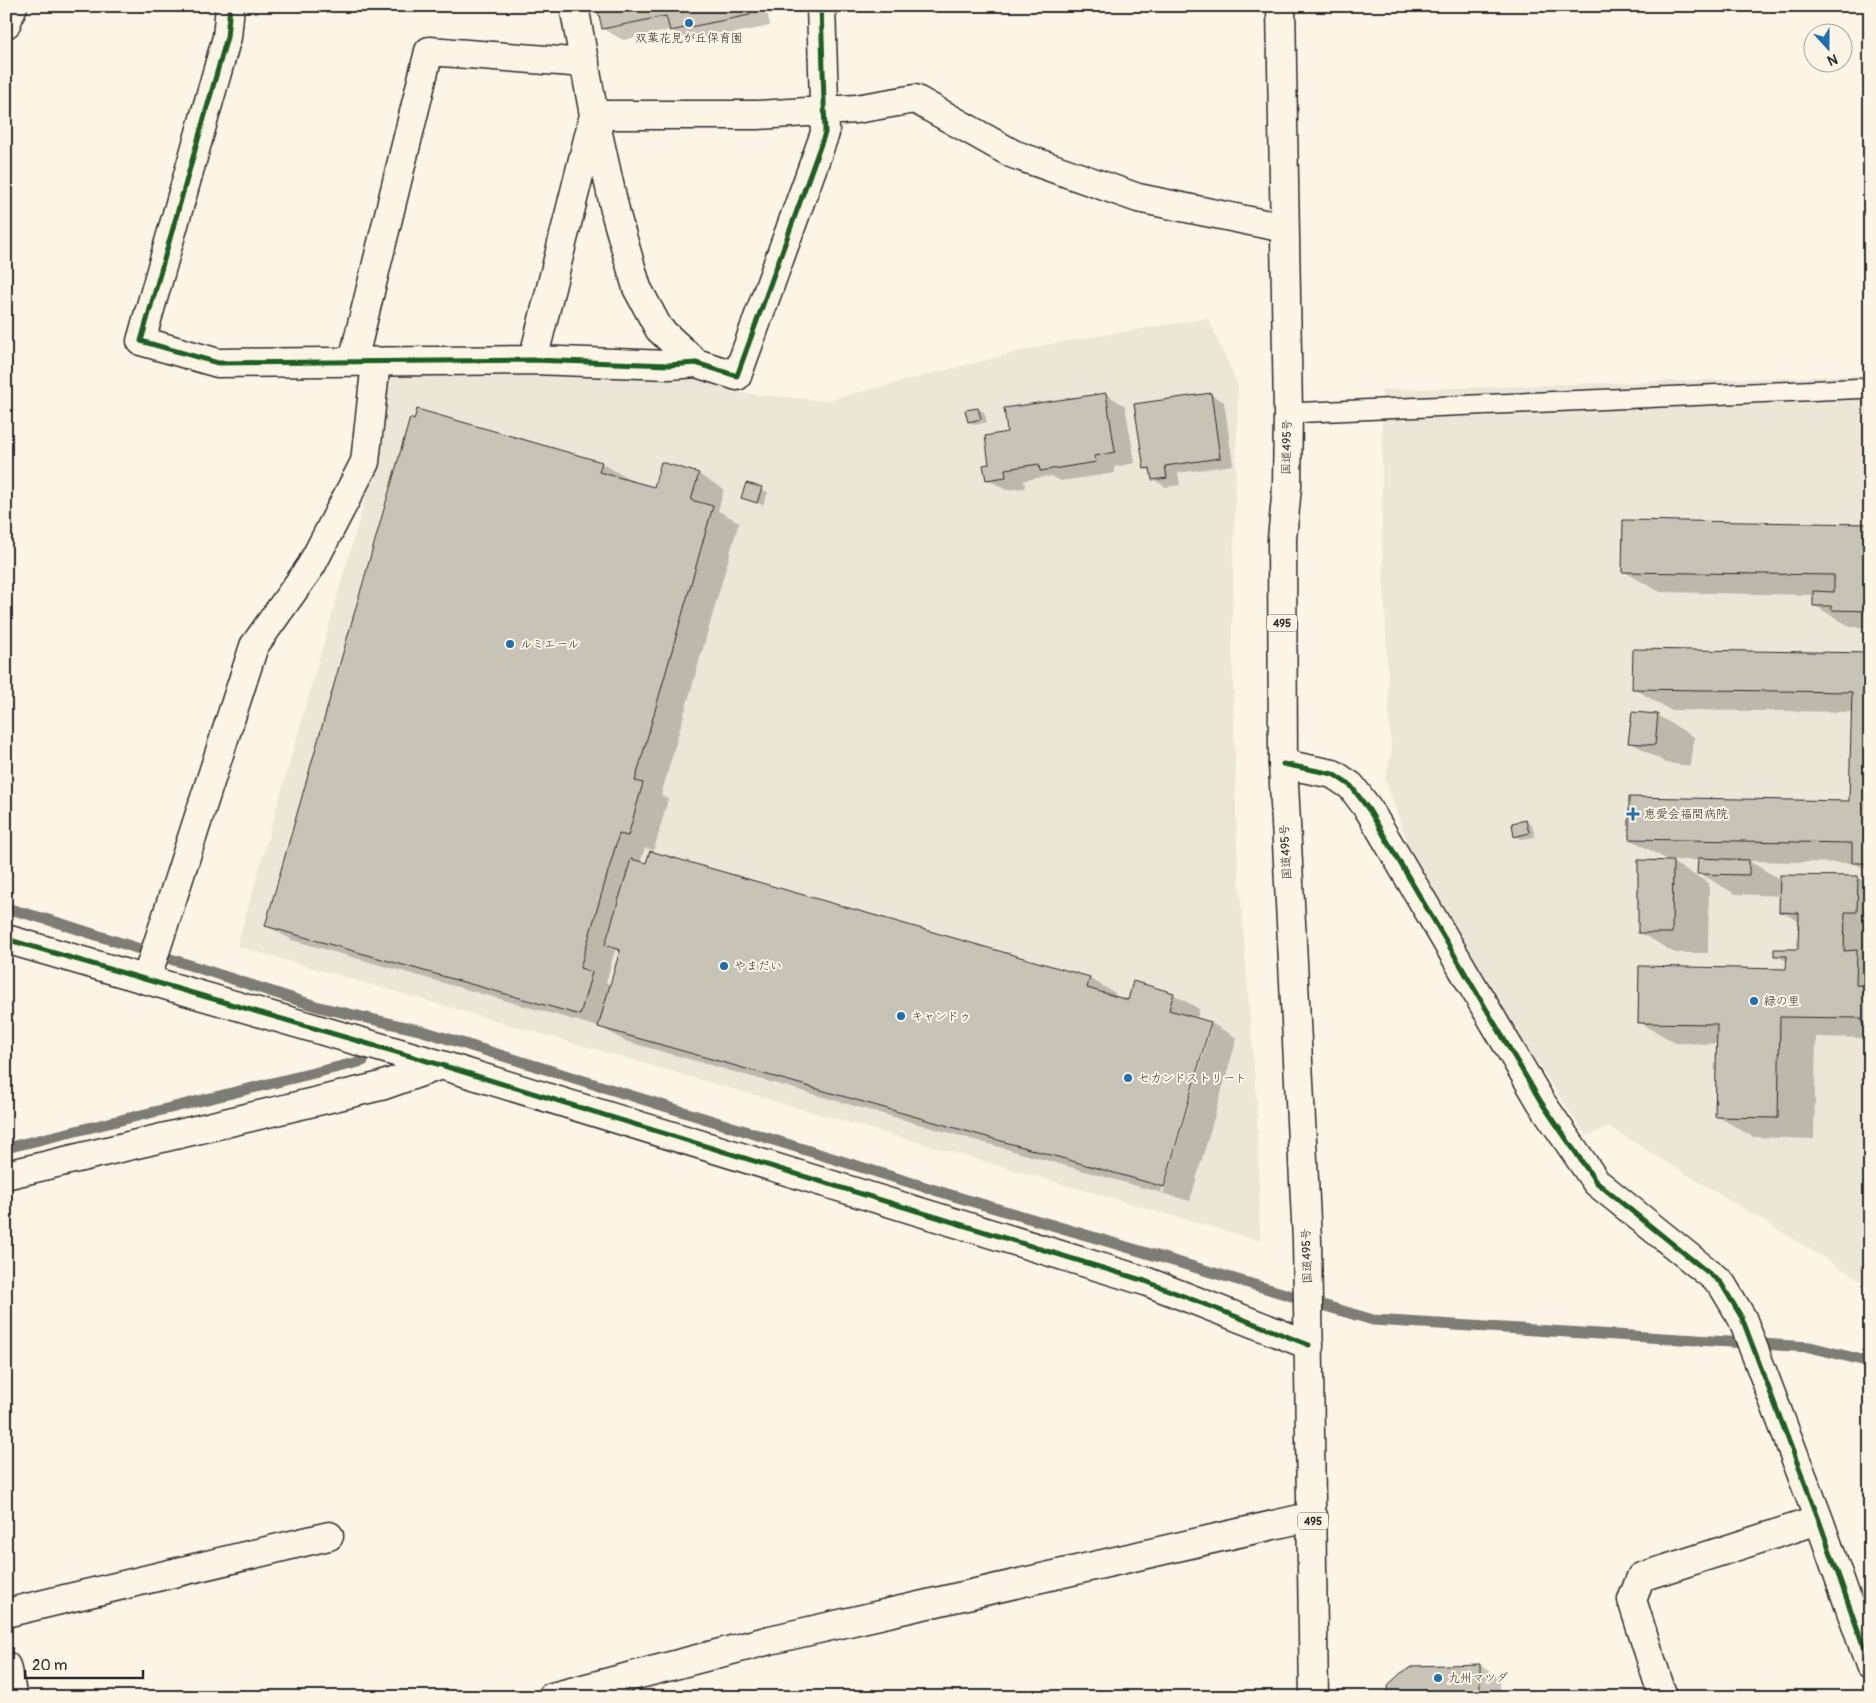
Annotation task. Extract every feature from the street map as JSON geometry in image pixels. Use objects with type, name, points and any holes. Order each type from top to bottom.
[{"type":"main road","points":[[6,24],[13,6]]},
{"type":"main road","points":[[230,6],[227,36],[142,341],[218,364],[533,360],[669,365],[696,363],[737,376],[825,133],[821,6]]},
{"type":"main road","points":[[574,6],[594,115],[616,215],[637,288],[659,329],[696,363]]},
{"type":"main road","name":"国道495号","points":[[1281,6],[1288,413],[1287,487],[1282,539],[1283,764],[1307,1240],[1313,1516],[1314,1697]]},
{"type":"main road","points":[[146,980],[254,646],[312,566],[365,462],[365,361],[429,51],[585,63]]},
{"type":"main road","points":[[594,115],[758,115],[856,109],[915,99],[1013,154],[1138,198],[1284,228]]},
{"type":"main road","points":[[533,360],[594,115]]},
{"type":"main road","points":[[1283,764],[1333,774],[1351,786],[1369,810],[1541,1102],[1596,1182],[1721,1283],[1742,1318],[1819,1520],[1870,1665]]},
{"type":"main road","points":[[6,939],[441,1065],[1145,1281],[1309,1345]]},
{"type":"main road","points":[[6,1175],[381,1086],[441,1065]]},
{"type":"main road","points":[[552,1697],[770,1640],[1313,1516]]},
{"type":"main road","points":[[1662,1697],[1632,1600],[1641,1577],[1819,1520]]},
{"type":"main road","points":[[6,1613],[329,1536]]},
{"type":"main road","points":[[6,1666],[13,1697]]},
{"type":"lane","points":[[1288,413],[1870,388]]},
{"type":"shaded area","points":[[1208,318],[1238,386],[1232,631],[1237,852],[1257,1106],[1260,1241],[237,946],[375,464],[385,371],[697,376],[743,393],[825,401],[1050,344]]},
{"type":"shaded area","name":"恵愛会福間病院","points":[[1870,375],[1870,1286],[1609,1127],[1586,1136],[1514,1028],[1409,848],[1385,779],[1391,756],[1382,539],[1382,390]]},
{"type":"building","name":"双葉花見が丘保育園","points":[[597,6],[749,6],[750,15],[670,31],[666,16],[602,29]]},
{"type":"building","points":[[1106,393],[1115,452],[1094,456],[1096,462],[1040,471],[1039,464],[1005,469],[1006,477],[986,480],[983,465],[989,464],[985,436],[1007,432],[1004,408]]},
{"type":"building","points":[[1211,393],[1220,458],[1165,466],[1167,478],[1152,480],[1150,468],[1144,469],[1134,404]]},
{"type":"building","points":[[978,408],[981,419],[968,422],[965,410]]},
{"type":"building","name":"ルミエール","points":[[417,409],[602,462],[599,472],[654,487],[661,462],[699,473],[691,500],[713,506],[635,781],[643,783],[628,836],[619,834],[580,968],[592,972],[580,1015],[265,926],[410,418],[414,420]]},
{"type":"building","points":[[746,483],[762,487],[757,503],[741,498]]},
{"type":"building","points":[[1623,520],[1870,524],[1870,611],[1832,610],[1831,606],[1813,606],[1813,591],[1834,592],[1834,575],[1622,572]]},
{"type":"building","points":[[1633,649],[1870,653],[1870,863],[1852,863],[1852,843],[1629,839],[1629,797],[1849,801],[1852,692],[1632,689]]},
{"type":"building","points":[[1632,712],[1658,714],[1655,745],[1628,743]]},
{"type":"building","points":[[1526,820],[1529,833],[1514,837],[1512,823]]},
{"type":"building","points":[[650,851],[1090,977],[1087,988],[1128,1000],[1133,981],[1174,993],[1169,1010],[1211,1022],[1164,1187],[598,1027],[620,950],[605,945],[631,859],[646,863]]},
{"type":"building","points":[[1698,858],[1749,860],[1749,875],[1697,874]]},
{"type":"building","points":[[1638,860],[1673,861],[1672,933],[1638,933]]},
{"type":"building","name":"緑の里","points":[[1780,875],[1858,876],[1857,912],[1845,912],[1844,951],[1857,950],[1856,985],[1870,986],[1870,1024],[1862,1024],[1862,1018],[1780,1017],[1778,1118],[1715,1117],[1717,1024],[1638,1023],[1639,966],[1786,969],[1787,956],[1774,956],[1774,949],[1798,949],[1799,913],[1779,912]]},
{"type":"building","name":"九州マツダ","points":[[1480,1664],[1480,1697],[1385,1697],[1389,1684],[1401,1673],[1414,1666]]},
{"type":"waterway","points":[[6,908],[56,922],[319,1007],[423,1031],[954,1196],[1373,1320],[1810,1347],[1870,1362]]},
{"type":"waterway","points":[[6,1148],[363,1061]]},
{"type":"cycle path","points":[[230,6],[227,37],[141,341],[218,363],[533,360],[669,365],[696,363],[737,376],[825,133],[821,6]]},
{"type":"cycle path","points":[[1283,764],[1333,774],[1351,786],[1369,810],[1541,1102],[1596,1182],[1721,1283],[1742,1318],[1819,1520],[1870,1665]]},
{"type":"cycle path","points":[[6,939],[441,1065],[1145,1281],[1309,1345]]},
{"type":"place","name":"双葉花見が丘保育園","points":[[689,23]]},
{"type":"place","name":"ルミエール","points":[[510,644]]},
{"type":"place","name":"恵愛会福間病院","points":[[1633,814]]},
{"type":"place","name":"やまだい","points":[[724,966]]},
{"type":"place","name":"緑の里","points":[[1754,1001]]},
{"type":"place","name":"キャンドゥ","points":[[901,1016]]},
{"type":"place","name":"セカンドストリート","points":[[1128,1078]]},
{"type":"place","name":"九州マツダ","points":[[1438,1678]]}]
